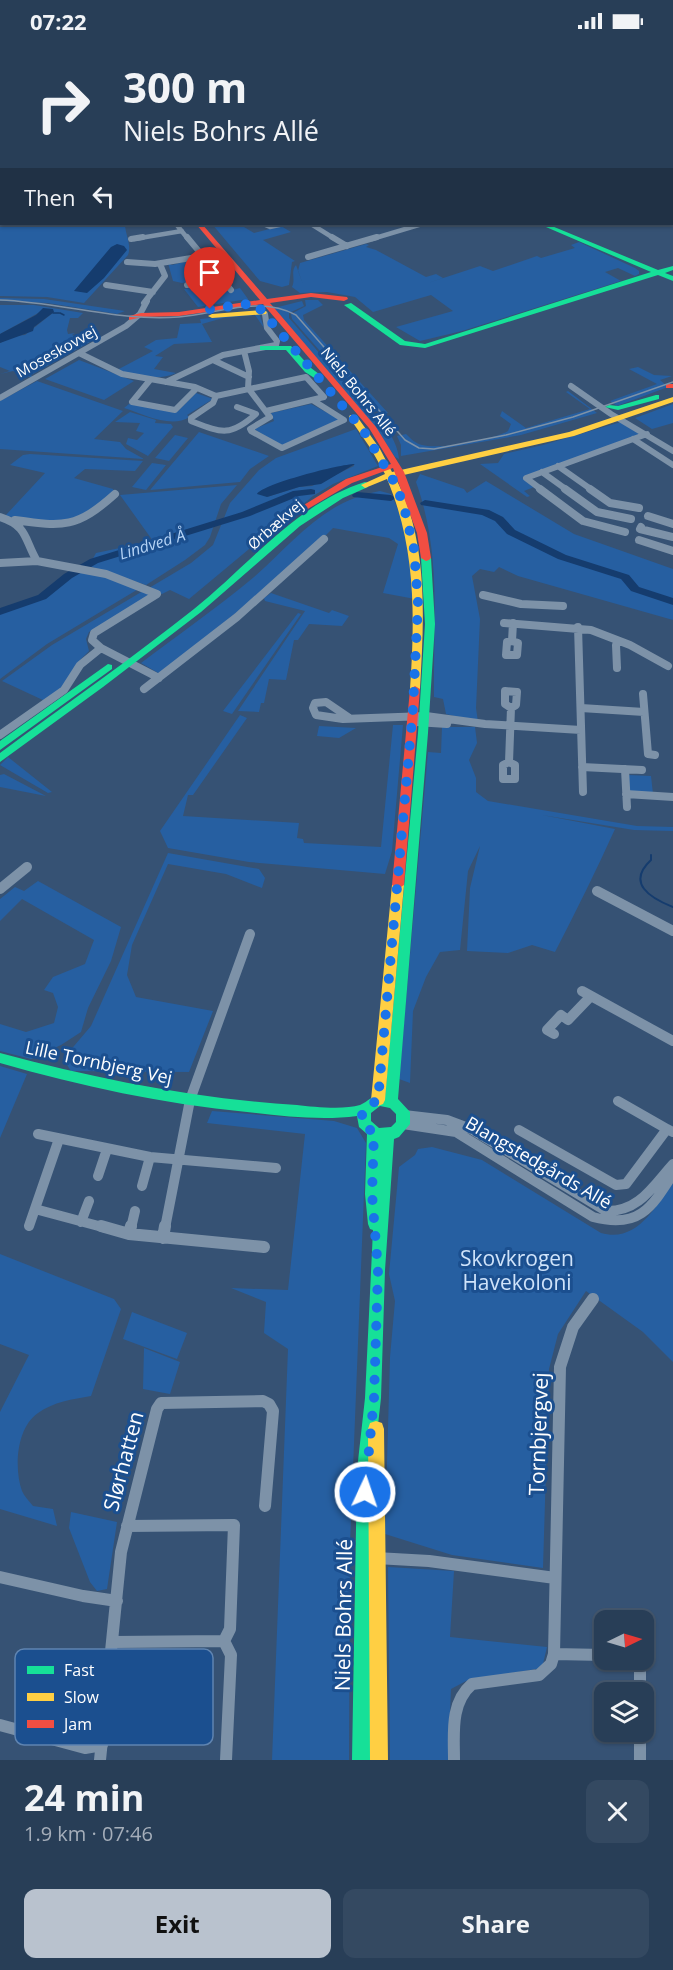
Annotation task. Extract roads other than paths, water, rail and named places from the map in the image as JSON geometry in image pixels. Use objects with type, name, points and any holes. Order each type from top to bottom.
[{"type":"street","name":"Niels Bohrs Allé","points":[[199,225],[393,470],[409,525],[417,572],[415,671],[420,774],[385,1101]]},
{"type":"street","points":[[313,225],[347,246]]},
{"type":"street","points":[[396,225],[403,229]]},
{"type":"street","points":[[308,257],[418,225]]},
{"type":"street","points":[[544,225],[660,271],[673,281]]},
{"type":"street","points":[[131,239],[186,227],[203,256],[231,290]]},
{"type":"street","name":"Niels Bohrs Allé","points":[[186,227],[293,335],[372,427],[418,516],[427,563],[430,624],[418,719],[385,1101]]},
{"type":"street","points":[[594,246],[660,271]]},
{"type":"street","points":[[127,262],[160,264],[203,256]]},
{"type":"street","points":[[136,315],[165,276],[160,264]]},
{"type":"street","points":[[136,315],[265,306],[292,298],[317,295],[346,302],[403,343],[413,346],[432,345],[660,271]]},
{"type":"street","points":[[187,285],[221,279]]},
{"type":"street","points":[[105,285],[153,292]]},
{"type":"street","points":[[514,318],[532,310],[586,296]]},
{"type":"street","points":[[136,315],[171,320],[318,297],[346,302]]},
{"type":"street","points":[[263,348],[277,343],[267,328],[265,306]]},
{"type":"street","name":"Moseskovvej","points":[[0,398],[80,353],[136,315]]},
{"type":"street","points":[[165,382],[223,355],[263,348],[288,348],[319,377]]},
{"type":"street","points":[[244,351],[249,377],[248,388],[266,411],[269,419],[250,430],[282,448],[344,420],[314,401]]},
{"type":"street","points":[[80,353],[122,374],[197,387],[216,396],[306,377],[324,397],[266,411]]},
{"type":"street","points":[[213,360],[249,377]]},
{"type":"street","points":[[150,380],[132,402],[175,410],[197,387]]},
{"type":"street","points":[[615,413],[578,387],[571,386],[673,451]]},
{"type":"street","name":"Ørbækvej","points":[[393,470],[557,438],[656,397],[672,387]]},
{"type":"street","points":[[216,396],[213,403],[191,418],[191,421],[224,433],[231,433],[256,414],[237,407]]},
{"type":"street","name":"Ørbækvej","points":[[0,758],[194,603],[316,498],[349,481],[550,433],[615,413],[673,399]]},
{"type":"street","points":[[625,532],[583,521],[526,480],[647,434]]},
{"type":"street","points":[[633,439],[673,465]]},
{"type":"street","points":[[558,466],[610,502],[639,508]]},
{"type":"street","points":[[542,472],[597,512],[631,519]]},
{"type":"street","points":[[0,517],[47,524],[83,520],[115,494]]},
{"type":"street","points":[[648,516],[673,524]]},
{"type":"street","points":[[15,520],[28,539],[38,561]]},
{"type":"street","points":[[28,539],[33,532],[47,524]]},
{"type":"street","points":[[641,527],[640,529],[673,537]]},
{"type":"street","points":[[144,689],[227,626],[295,568],[324,539]]},
{"type":"street","points":[[639,540],[673,550]]},
{"type":"street","points":[[0,563],[38,561],[87,569],[157,594],[94,633],[92,640],[101,648],[159,678]]},
{"type":"street","points":[[483,595],[521,604],[551,603],[563,606]]},
{"type":"street","points":[[512,641],[513,623],[521,604]]},
{"type":"street","points":[[513,623],[578,627],[619,641],[668,666]]},
{"type":"street","points":[[578,627],[583,792]]},
{"type":"street","points":[[617,668],[616,645],[619,641]]},
{"type":"street","points":[[0,735],[64,690],[80,665],[101,648]]},
{"type":"street","name":"Ørbækvej","points":[[0,746],[125,659]]},
{"type":"street","points":[[643,694],[648,754],[655,755]]},
{"type":"street","points":[[509,762],[511,708]]},
{"type":"street","points":[[580,708],[644,712]]},
{"type":"street","points":[[348,717],[418,719],[581,730]]},
{"type":"street","points":[[582,767],[642,770]]},
{"type":"street","points":[[625,769],[627,807]]},
{"type":"street","points":[[626,795],[673,798]]},
{"type":"street","points":[[0,889],[27,867]]},
{"type":"street","points":[[597,891],[673,931]]},
{"type":"street","name":"Lille Tornbjerg Vej","points":[[163,1238],[190,1100],[250,934]]},
{"type":"street","points":[[554,1034],[547,1030],[561,1015],[568,1020],[586,993],[673,1041]]},
{"type":"street","name":"Lille Tornbjerg Vej","points":[[0,1058],[93,1083],[190,1100],[363,1115]]},
{"type":"street","points":[[385,1101],[400,1107],[404,1120],[397,1131],[387,1135],[374,1133],[366,1128],[363,1115],[370,1104],[385,1101]]},
{"type":"street","points":[[519,1130],[616,1185],[626,1184],[670,1131],[618,1101]]},
{"type":"street","name":"Blangstedgårds Allé","points":[[404,1120],[447,1120],[471,1129],[606,1211],[626,1211],[635,1206],[673,1164]]},
{"type":"street","name":"Blangstedgårds Allé","points":[[404,1120],[456,1132],[593,1217],[606,1222],[627,1222],[645,1212],[673,1174]]},
{"type":"street","name":"Niels Bohrs Allé","points":[[374,1133],[372,1194],[378,1270]]},
{"type":"street","points":[[38,1134],[150,1157],[276,1168]]},
{"type":"street","name":"Niels Bohrs Allé","points":[[379,1760],[365,1470],[374,1398],[378,1270],[387,1135]]},
{"type":"street","points":[[29,1226],[59,1139]]},
{"type":"street","points":[[98,1176],[107,1149]]},
{"type":"street","points":[[142,1186],[150,1157]]},
{"type":"street","points":[[81,1222],[89,1201]]},
{"type":"street","points":[[35,1209],[129,1234],[264,1247]]},
{"type":"street","points":[[129,1234],[135,1211]]},
{"type":"street","name":"Tornbjergvej","points":[[554,1654],[560,1367],[573,1327],[593,1299]]},
{"type":"street","name":"Slørhatten","points":[[112,1649],[122,1552],[127,1526],[157,1409],[161,1403],[169,1401],[263,1401],[269,1404],[273,1411],[265,1506]]},
{"type":"street","name":"Slørhatten","points":[[127,1526],[234,1525],[230,1629],[224,1641],[231,1655],[226,1760]]},
{"type":"street","points":[[369,1559],[429,1561],[555,1578]]},
{"type":"street","name":"Niels Bohrs Allé","points":[[362,1756],[369,1559]]},
{"type":"street","points":[[0,1576],[83,1596],[117,1600]]},
{"type":"street","points":[[113,1642],[224,1641]]},
{"type":"street","points":[[454,1760],[457,1705],[464,1689],[472,1684],[539,1675],[551,1664],[554,1654],[594,1655]]},
{"type":"street","points":[[0,1725],[15,1729]]},
{"type":"street","points":[[640,1742],[640,1760]]},
{"type":"street","points":[[74,1745],[85,1748],[102,1745]]},
{"type":"street","name":"Slørhatten","points":[[100,1760],[102,1745]]},
{"type":"waterway","points":[[53,313],[59,313]]},
{"type":"waterway","points":[[60,313],[64,315]]},
{"type":"waterway","name":"Lindved Å","points":[[0,612],[42,597],[68,576],[94,561],[246,514],[297,493],[311,492]]},
{"type":"waterway","name":"Lindved Å","points":[[357,495],[391,498]]},
{"type":"waterway","name":"Lindved Å","points":[[425,503],[485,512],[499,519],[511,532],[562,557],[625,577],[635,589],[673,602]]},
{"type":"waterway","points":[[651,855],[651,860],[641,876],[641,883],[649,894],[673,907]]},
{"type":"tram line","points":[[0,300],[157,318],[179,317],[238,307],[268,306],[282,309],[296,315],[405,440],[419,448],[434,449],[506,435],[573,417],[673,382]]},
{"type":"park label","name":"Skovkrogen Havekoloni","points":[[517,1270]]}]
